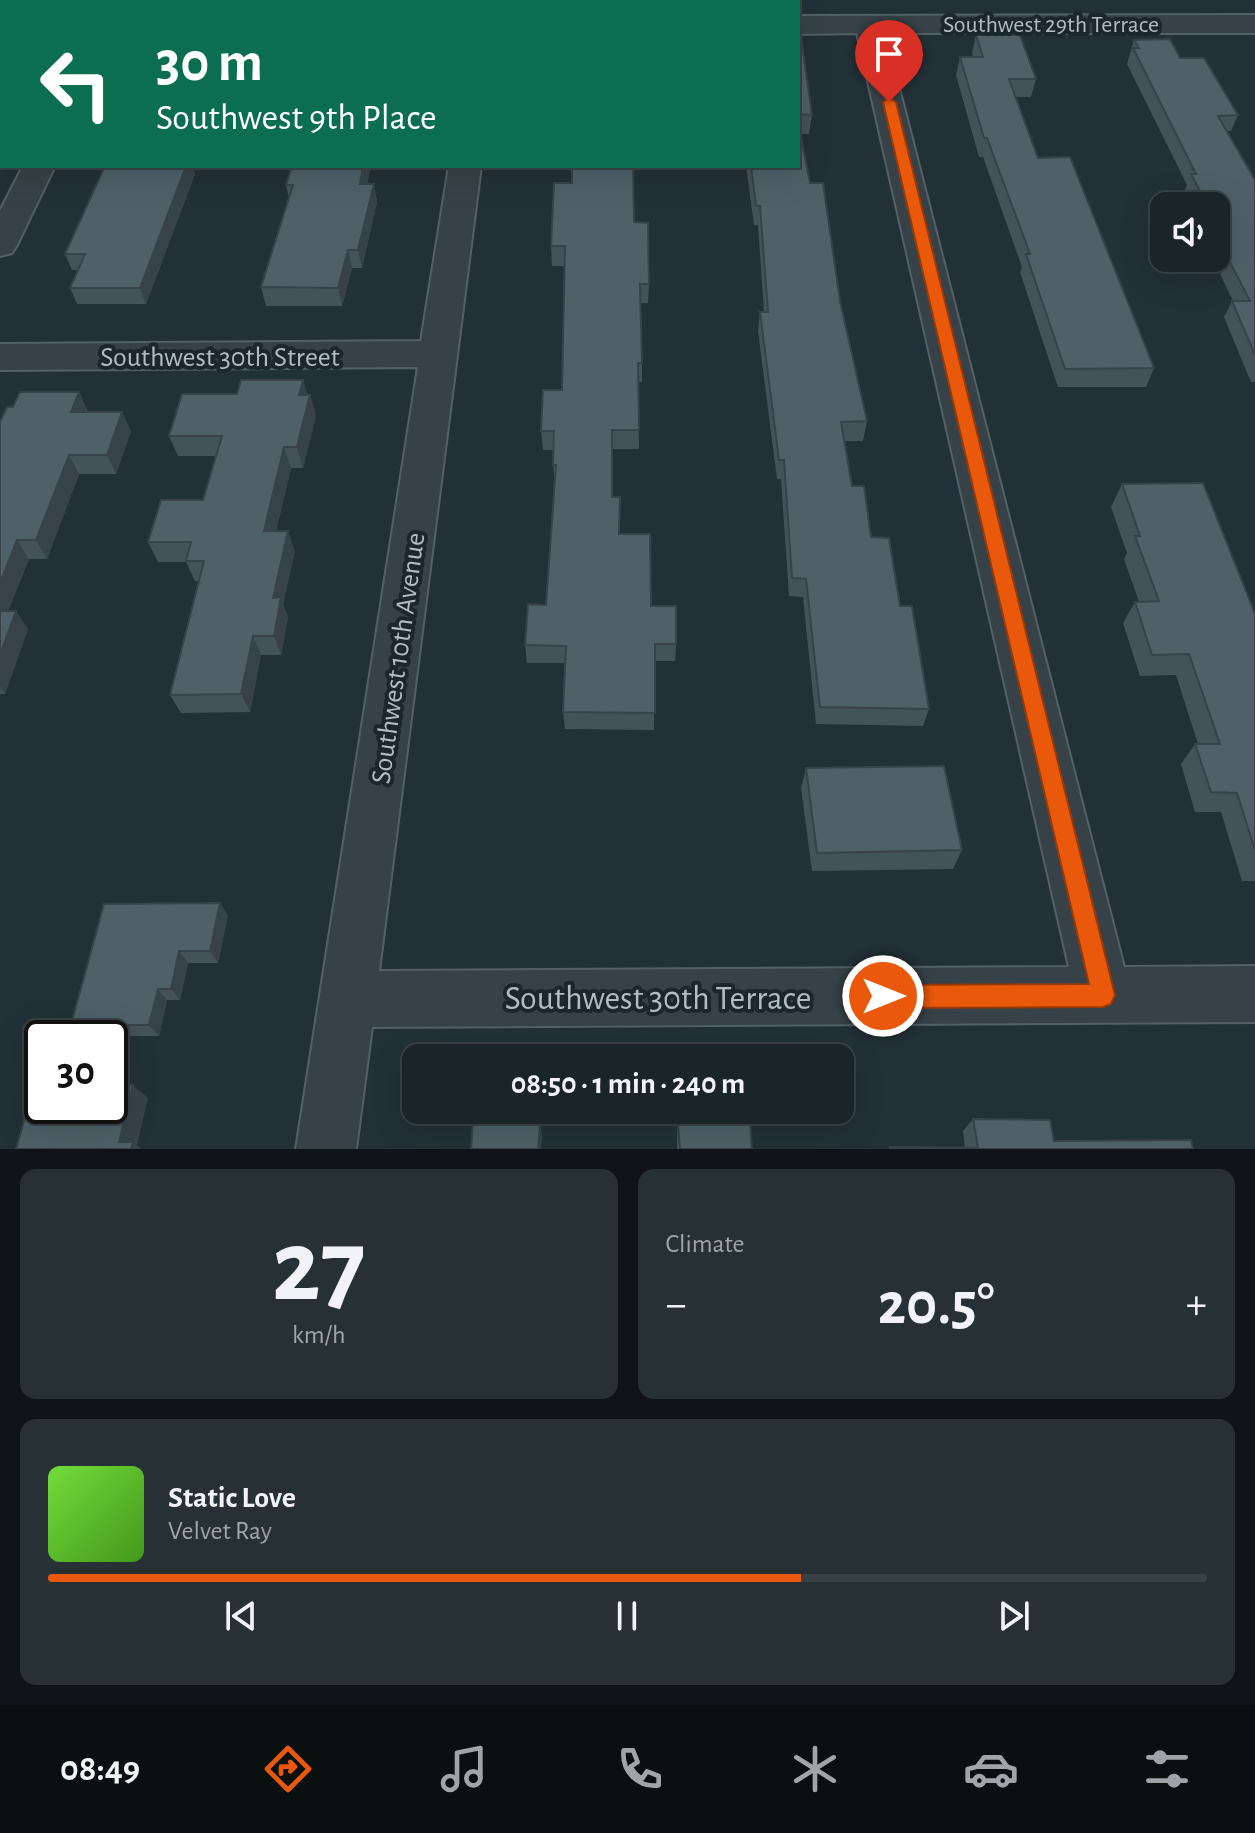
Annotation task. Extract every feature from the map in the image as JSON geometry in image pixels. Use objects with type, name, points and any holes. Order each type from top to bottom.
[{"type":"street","name":"Southwest 29th Terrace","points":[[800,25],[1251,31]]},
{"type":"street","points":[[869,25],[903,153],[1103,995]]},
{"type":"street","points":[[0,245],[38,168]]},
{"type":"street","name":"Southwest 10th Avenue","points":[[326,1149],[465,168]]},
{"type":"street","name":"Southwest 30th Street","points":[[0,357],[440,354]]},
{"type":"street","name":"Southwest 30th Terrace","points":[[348,999],[1255,994]]},
{"type":"building","points":[[976,35],[1020,35],[1036,79],[1009,79],[1038,158],[1070,157],[1154,368],[1065,369],[1026,254],[1030,254],[987,138],[984,138],[960,57],[983,57]]},
{"type":"building","points":[[800,36],[801,36],[812,115],[800,114]]},
{"type":"building","points":[[1170,39],[1180,58],[1204,58],[1238,115],[1218,116],[1255,180],[1255,355],[1232,301],[1250,301],[1230,262],[1230,192],[1201,192],[1191,174],[1196,174],[1133,48],[1139,48],[1134,40]]},
{"type":"building","points":[[800,132],[810,183],[823,183],[840,301],[867,421],[841,422],[852,486],[864,486],[871,537],[889,538],[900,606],[912,606],[929,709],[820,707],[806,579],[792,578],[784,460],[779,460],[760,312],[768,312],[760,206],[756,206],[751,168],[800,168]]},
{"type":"building","points":[[104,168],[185,168],[140,288],[70,288],[85,254],[65,254]]},
{"type":"building","points":[[291,168],[363,168],[360,184],[374,184],[358,250],[348,250],[338,288],[261,287],[293,185],[286,185]]},
{"type":"building","points":[[572,168],[633,168],[634,222],[648,223],[649,284],[640,284],[642,363],[638,363],[639,430],[612,430],[612,497],[620,497],[619,534],[650,534],[651,606],[676,606],[676,644],[655,644],[655,713],[563,712],[566,646],[525,645],[528,604],[546,605],[556,465],[553,465],[554,431],[541,431],[543,390],[562,390],[565,246],[551,246],[554,183],[572,183]]},
{"type":"building","points":[[241,380],[303,380],[299,395],[310,395],[297,447],[284,447],[264,531],[288,531],[273,598],[281,597],[274,636],[253,636],[241,694],[170,695],[204,561],[186,561],[191,542],[148,542],[161,500],[203,500],[222,436],[169,436],[182,394],[237,394]]},
{"type":"building","points":[[20,392],[79,392],[71,412],[122,412],[107,455],[69,455],[36,540],[17,540],[0,583],[0,422],[7,407],[13,407]]},
{"type":"building","points":[[1203,483],[1255,614],[1255,850],[1237,793],[1211,792],[1195,744],[1220,744],[1189,654],[1152,655],[1135,602],[1159,601],[1135,536],[1140,536],[1122,484]]},
{"type":"building","points":[[0,611],[16,611],[0,655]]},
{"type":"building","points":[[944,766],[962,850],[817,853],[806,768]]},
{"type":"building","points":[[220,903],[210,951],[179,951],[171,989],[158,989],[149,1025],[128,1025],[128,1020],[72,1020],[104,904]]},
{"type":"building","points":[[128,1085],[133,1085],[128,1105]]},
{"type":"building","points":[[973,1119],[1050,1120],[1054,1141],[1191,1140],[1193,1149],[890,1149],[978,1148]]},
{"type":"building","points":[[24,1121],[24,1124],[123,1124],[119,1142],[133,1142],[131,1149],[16,1149]]},
{"type":"building","points":[[473,1124],[540,1124],[538,1149],[471,1149]]},
{"type":"building","points":[[678,1124],[750,1124],[752,1149],[680,1149]]},
{"type":"route","points":[[883,996],[1103,995],[889,102]]}]
